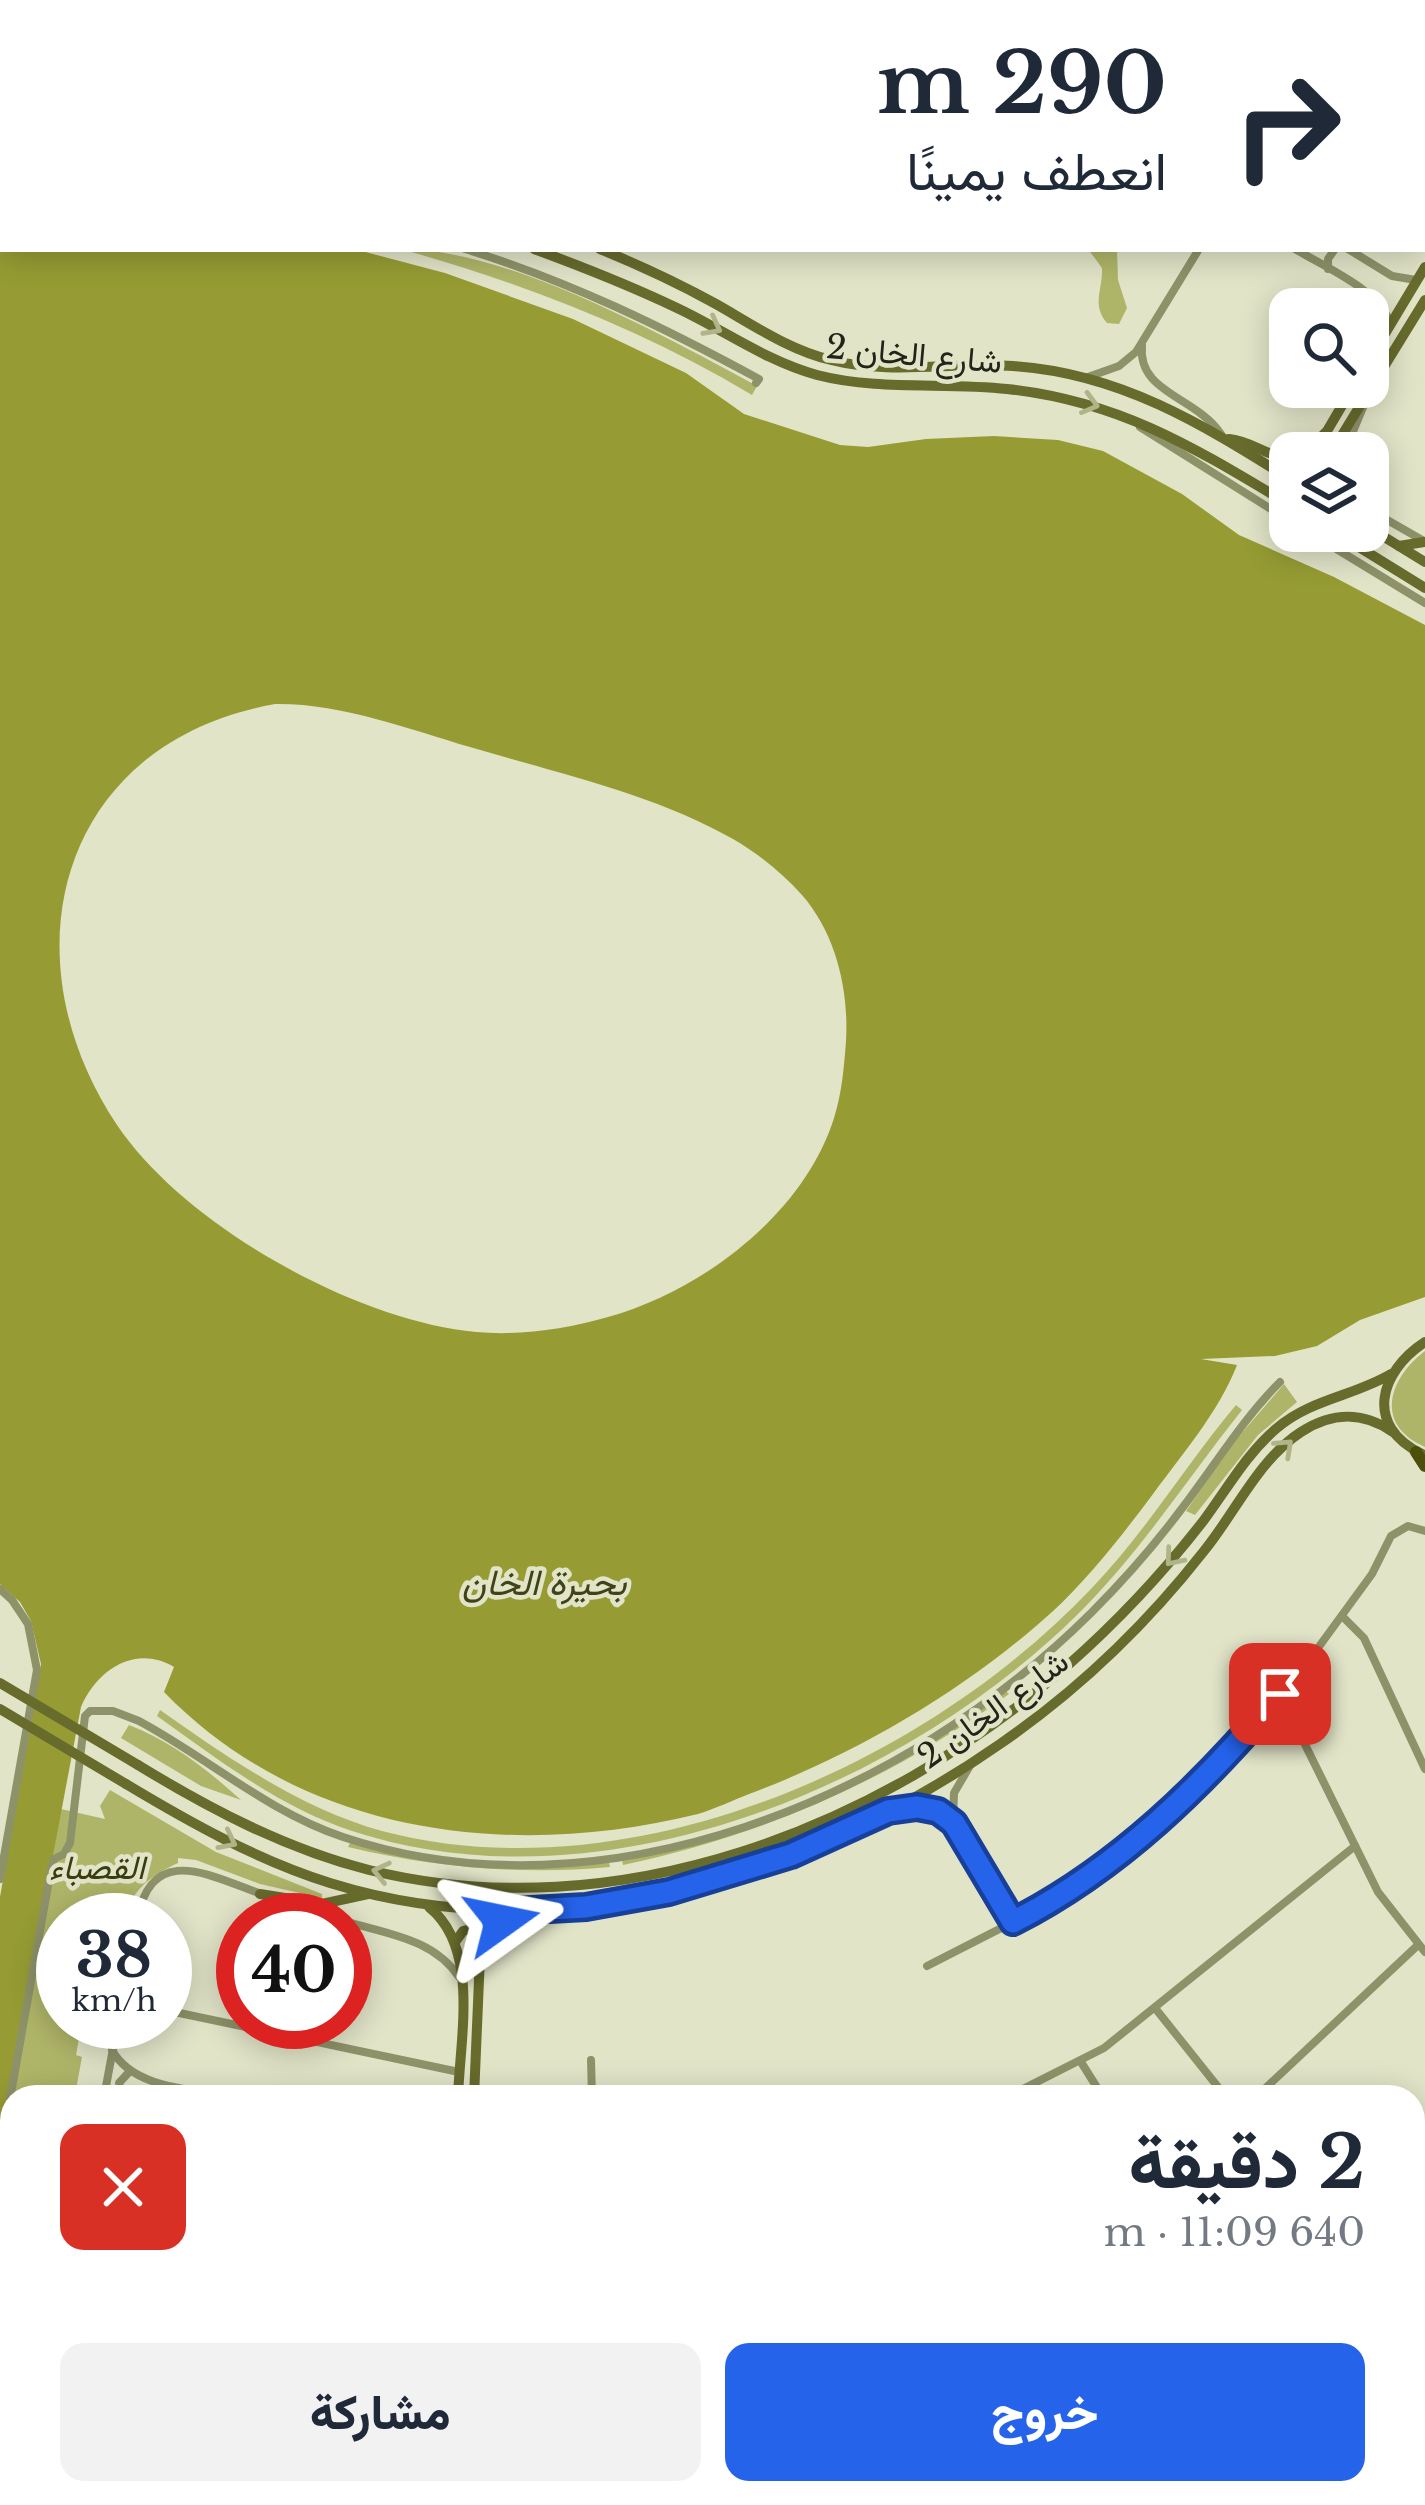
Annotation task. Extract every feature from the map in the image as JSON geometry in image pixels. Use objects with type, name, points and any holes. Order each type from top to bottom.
[{"type":"main road","name":"شارع الخان 2","points":[[541,252],[660,300],[794,367],[855,382],[1036,392],[1126,415],[1169,433],[1269,493]]},
{"type":"main road","name":"شارع الخان 2","points":[[606,252],[800,350],[862,366],[1013,366],[1087,377],[1168,406],[1269,465]]},
{"type":"main road","points":[[1389,326],[1425,266]]},
{"type":"main road","points":[[1389,359],[1425,300]]},
{"type":"main road","points":[[763,354],[773,337]]},
{"type":"main road","points":[[794,367],[800,350]]},
{"type":"main road","points":[[1225,438],[1269,454]]},
{"type":"main road","points":[[1389,539],[1425,562]]},
{"type":"main road","points":[[1399,545],[1425,542]]},
{"type":"main road","points":[[1367,552],[1425,588]]},
{"type":"main road","name":"شارع الخان 2","points":[[0,1683],[238,1821],[307,1851],[426,1881],[482,1887],[566,1886],[660,1873],[813,1825],[875,1796],[993,1724],[1070,1663],[1130,1606],[1276,1428],[1307,1408],[1391,1374],[1425,1342]]},
{"type":"main road","points":[[1391,1374],[1384,1400],[1393,1432],[1420,1453],[1425,1466]]},
{"type":"main road","name":"شارع الخان 2","points":[[372,1895],[426,1905],[513,1911],[586,1907],[669,1892],[791,1855],[888,1811],[972,1763],[1038,1716],[1121,1643],[1187,1572],[1267,1464],[1295,1436],[1344,1415],[1371,1419],[1393,1432]]},
{"type":"main road","name":"شارع الخان 2","points":[[0,1709],[252,1853],[365,1893]]},
{"type":"main road","points":[[426,1905],[444,1920],[456,1941],[462,1982],[458,2085]]},
{"type":"main road","points":[[484,1943],[513,1911]]},
{"type":"main road","points":[[456,1941],[460,1933],[472,1929],[482,1935],[484,1943],[479,1963],[474,2085]]},
{"type":"street","points":[[474,252],[643,316],[758,379],[756,383]]},
{"type":"street","points":[[1087,377],[1119,366],[1142,343],[1197,252]]},
{"type":"street","points":[[1300,252],[1359,288]]},
{"type":"street","points":[[1328,269],[1334,252]]},
{"type":"street","points":[[1353,252],[1392,276],[1417,280]]},
{"type":"street","points":[[1142,343],[1141,364],[1147,377],[1199,409],[1225,438]]},
{"type":"street","points":[[1126,415],[1156,439],[1269,508]]},
{"type":"street","points":[[1389,521],[1425,542]]},
{"type":"street","points":[[1341,552],[1425,603]]},
{"type":"street","points":[[12,2085],[51,1869],[54,1859],[70,1844],[76,1773],[85,1716],[90,1711],[113,1711],[139,1721],[303,1821],[408,1853],[498,1864],[573,1863],[716,1834],[786,1810],[872,1770],[947,1728],[1006,1687],[1122,1581],[1181,1510],[1245,1419],[1280,1382]]},
{"type":"street","points":[[927,1966],[1073,1887],[1158,1822],[1222,1761],[1280,1694],[1378,1565],[1394,1532],[1408,1526],[1425,1531]]},
{"type":"street","points":[[0,1589],[28,1624],[38,1670],[0,1879]]},
{"type":"street","points":[[1342,1616],[1364,1638],[1425,1768]]},
{"type":"street","points":[[1269,2085],[1422,1948],[1378,1892],[1280,1694]]},
{"type":"street","points":[[972,1763],[953,1793],[954,1823],[1013,1922]]},
{"type":"street","points":[[888,1811],[925,1807],[954,1823]]},
{"type":"street","points":[[1032,2085],[1081,2062],[1154,2008],[1355,1846]]},
{"type":"street","points":[[146,1893],[164,1874],[178,1870],[198,1872],[257,1893]]},
{"type":"street","points":[[372,1929],[430,1948],[452,1966],[462,1982]]},
{"type":"street","points":[[1154,2008],[1216,2085]]},
{"type":"street","points":[[192,2016],[459,2072]]},
{"type":"street","points":[[112,2050],[141,2078],[175,2085]]},
{"type":"street","points":[[106,2085],[112,2050]]},
{"type":"street","points":[[591,2060],[592,2085]]},
{"type":"street","points":[[1081,2062],[1095,2085]]},
{"type":"street","points":[[120,2085],[130,2071]]},
{"type":"green space","points":[[411,252],[443,253],[536,279],[631,320],[757,386],[752,395],[668,349],[493,277]]},
{"type":"green space","points":[[1090,252],[1117,252],[1118,280],[1127,308],[1119,324],[1107,323],[1102,316],[1102,268]]},
{"type":"green space","points":[[1425,1351],[1425,1447],[1398,1427],[1392,1401],[1402,1375]]},
{"type":"green space","points":[[1284,1384],[1297,1402],[1258,1435],[1195,1515],[1186,1511],[1233,1443]]},
{"type":"green space","points":[[1236,1405],[1242,1410],[1122,1567],[1077,1615],[1005,1678],[923,1734],[835,1782],[740,1819],[643,1844],[544,1856],[447,1852],[352,1831],[300,1809],[250,1781],[157,1716],[160,1710],[295,1796],[382,1831],[476,1847],[573,1846],[670,1830],[765,1801],[857,1761],[943,1711],[1021,1654],[1110,1568]]},
{"type":"green space","points":[[1006,1691],[1009,1694],[964,1725],[825,1800],[727,1838],[623,1865],[622,1859],[754,1825],[835,1794],[923,1747]]},
{"type":"green space","points":[[129,1725],[188,1757],[241,1800],[201,1786],[121,1738]]},
{"type":"green space","name":"القصباء","points":[[110,1790],[216,1852],[319,1893],[260,1884],[178,1858],[178,1863],[136,1893],[45,1893],[61,1809],[105,1819],[100,1806]]},
{"type":"green space","points":[[351,1841],[415,1857],[478,1865],[609,1862],[610,1867],[511,1870],[446,1865],[348,1847]]},
{"type":"green space","points":[[36,1943],[36,2049],[77,2049],[76,2055],[82,2057],[77,2085],[10,2085]]},
{"type":"water","name":"بحيرة الخان","points":[[0,252],[365,252],[445,273],[573,319],[686,373],[744,414],[840,445],[868,447],[994,436],[1058,440],[1103,451],[1182,494],[1269,552],[1334,577],[1425,625],[1425,1297],[1360,1320],[1317,1346],[1275,1356],[1201,1359],[1237,1365],[1210,1416],[1092,1570],[1052,1612],[984,1667],[909,1717],[790,1778],[698,1814],[555,1835],[484,1834],[413,1824],[345,1806],[280,1778],[219,1740],[164,1692],[174,1667],[145,1658],[119,1664],[97,1682],[81,1707],[46,1893],[36,1893],[36,1945],[10,2085],[0,2085],[0,1897],[41,1664],[31,1621],[20,1602],[0,1584]],"holes":[[[275,704],[349,712],[604,786],[703,823],[770,864],[814,910],[832,945],[842,983],[845,1051],[841,1090],[820,1153],[799,1186],[745,1244],[713,1268],[643,1305],[576,1325],[476,1332],[429,1324],[328,1288],[229,1232],[185,1198],[117,1125],[82,1059],[63,992],[60,927],[73,865],[100,809],[144,762],[202,726]]]},
{"type":"route","points":[[502,1921],[513,1911],[586,1907],[669,1892],[791,1855],[888,1811],[925,1807],[954,1823],[1013,1922],[1089,1877],[1158,1822],[1222,1761],[1280,1694]]}]
